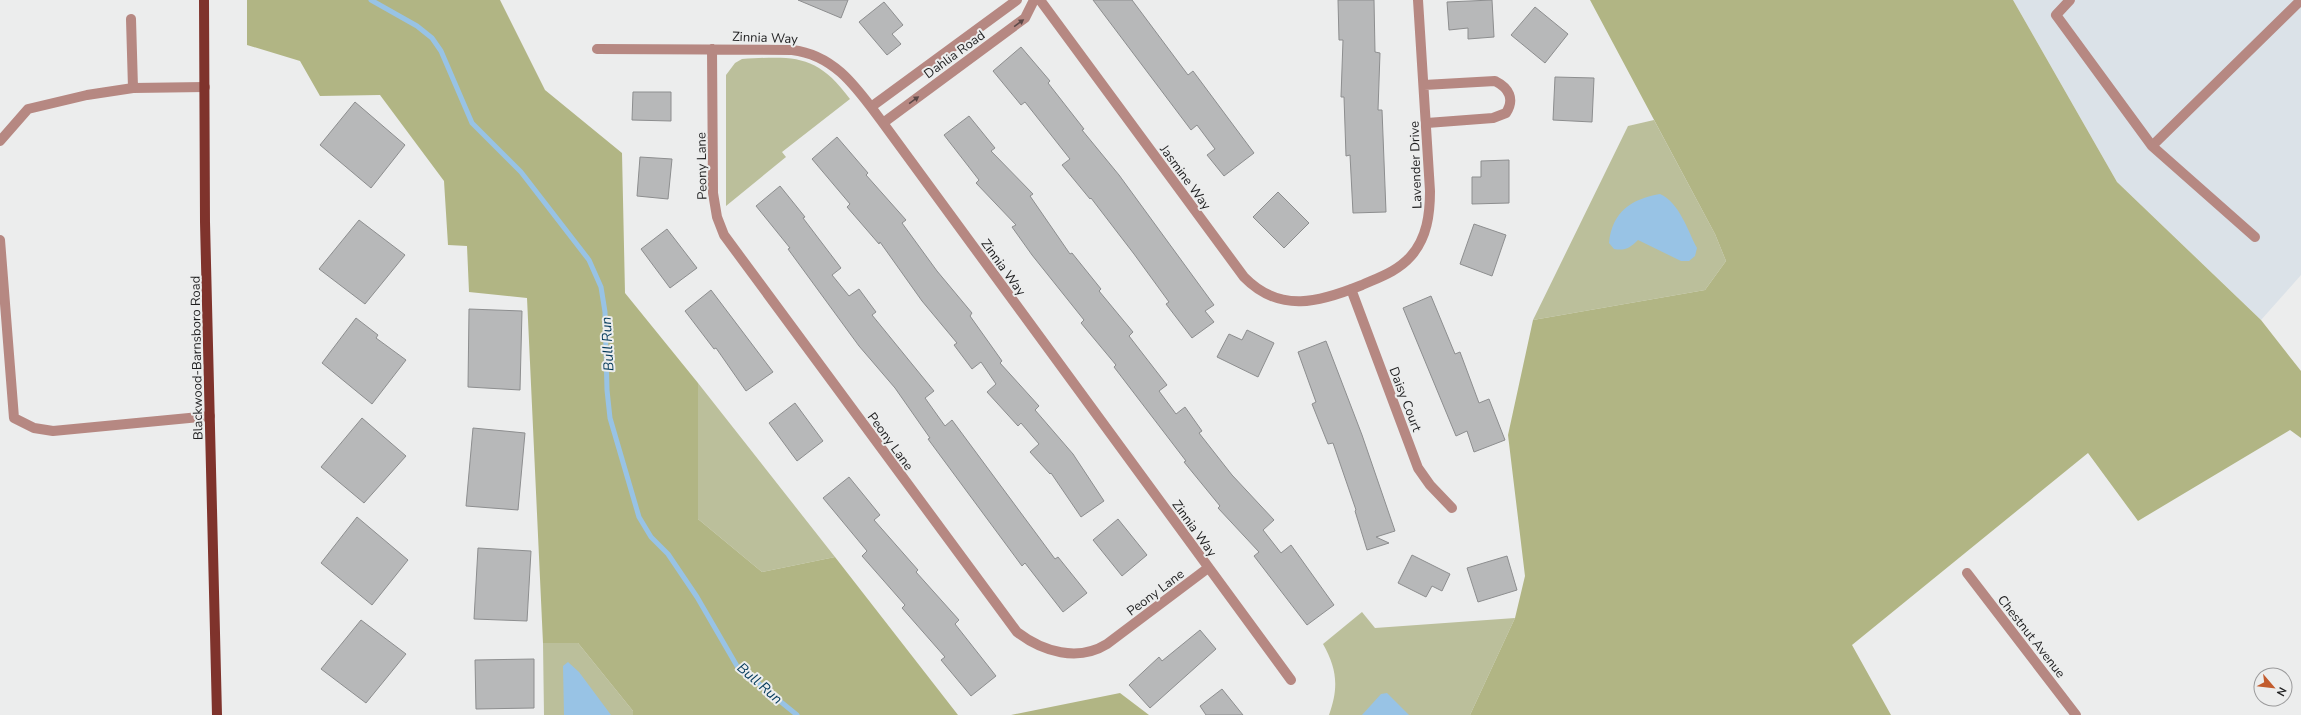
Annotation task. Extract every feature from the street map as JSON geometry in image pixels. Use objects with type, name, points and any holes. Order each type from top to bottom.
[{"type":"main road","name":"Blackwood-Barnsboro Road","points":[[204,0],[204,87],[217,715]]},
{"type":"street","name":"Dahlia Road","points":[[871,107],[1016,0]]},
{"type":"street","name":"Dahlia Road","points":[[883,123],[1025,18],[1034,0]]},
{"type":"street","name":"Jasmine Way","points":[[1040,0],[1238,270],[1250,283],[1275,297],[1302,302],[1324,298],[1351,289]]},
{"type":"street","name":"Lavender Drive","points":[[1351,289],[1392,272],[1412,255],[1422,239],[1430,215],[1424,85],[1418,0]]},
{"type":"street","points":[[2070,0],[2056,15],[2152,146],[2255,236]]},
{"type":"street","points":[[2152,146],[2300,0]]},
{"type":"street","points":[[131,19],[133,88]]},
{"type":"street","name":"Zinnia Way","points":[[597,49],[783,49],[801,51],[818,56],[832,64],[844,75],[883,123],[1291,680]]},
{"type":"street","name":"Peony Lane","points":[[712,49],[713,194],[714,206],[722,231],[1017,632],[1033,643],[1051,651],[1078,653],[1097,649],[1108,644],[1208,568]]},
{"type":"street","points":[[1424,85],[1495,81],[1503,85],[1509,92],[1511,100],[1506,112],[1493,118],[1426,123]]},
{"type":"street","points":[[0,141],[28,109],[87,95],[133,88],[204,87]]},
{"type":"street","points":[[0,240],[14,418],[34,428],[53,431],[210,416]]},
{"type":"street","name":"Daisy Court","points":[[1351,289],[1418,468],[1430,485],[1452,508]]},
{"type":"street","name":"Chestnut Avenue","points":[[1967,573],[2076,715]]},
{"type":"shaded area","points":[[2013,0],[2301,0],[2301,275],[2261,320],[2117,182]]},
{"type":"green space","points":[[247,0],[500,0],[545,90],[622,153],[625,293],[698,383],[698,519],[762,572],[835,557],[958,715],[633,715],[633,711],[578,643],[543,643],[527,298],[469,292],[467,246],[448,245],[444,181],[380,95],[320,96],[300,61],[247,45]]},
{"type":"green space","points":[[1590,0],[2013,0],[2117,182],[2261,320],[2301,371],[2301,438],[2290,430],[2138,521],[2088,453],[1852,645],[1891,715],[1470,715],[1515,618],[1525,576],[1508,435],[1533,320],[1705,290],[1726,261],[1715,234]]},
{"type":"green space","points":[[791,58],[804,61],[827,73],[850,99],[782,152],[786,157],[726,206],[726,75],[735,63],[742,59]]},
{"type":"green space","points":[[1654,120],[1715,234],[1726,261],[1705,290],[1533,320],[1628,126]]},
{"type":"green space","points":[[698,383],[835,557],[762,572],[698,519]]},
{"type":"green space","points":[[1362,612],[1375,628],[1515,618],[1470,715],[1329,715],[1334,696],[1335,678],[1328,653],[1323,644]]},
{"type":"green space","points":[[543,643],[578,643],[633,711],[633,715],[544,715]]},
{"type":"green space","points":[[1120,693],[1149,715],[1011,715]]},
{"type":"water","points":[[1660,194],[1673,203],[1678,210],[1697,248],[1695,256],[1689,261],[1681,261],[1638,240],[1630,247],[1621,250],[1614,249],[1609,243],[1614,223],[1625,209],[1640,199]]},
{"type":"water","points":[[568,662],[579,672],[611,715],[564,715],[563,666]]},
{"type":"water","points":[[1387,693],[1409,715],[1362,715],[1381,694]]},
{"type":"building","points":[[798,0],[848,0],[841,18]]},
{"type":"building","points":[[1093,0],[1132,0],[1188,75],[1193,71],[1254,153],[1224,176],[1207,155],[1215,149],[1197,125],[1191,130]]},
{"type":"building","points":[[1338,0],[1374,0],[1375,52],[1380,53],[1378,110],[1382,110],[1386,212],[1353,213],[1350,155],[1346,156],[1344,97],[1341,97],[1343,40],[1339,40]]},
{"type":"building","points":[[1492,0],[1494,37],[1468,39],[1468,28],[1449,30],[1447,2]]},
{"type":"building","points":[[884,2],[903,25],[892,34],[901,44],[887,55],[859,22]]},
{"type":"building","points":[[1535,7],[1568,34],[1545,63],[1511,35]]},
{"type":"building","points":[[1021,47],[1050,81],[1048,83],[1084,129],[1082,130],[1119,175],[1214,305],[1205,311],[1214,322],[1192,338],[1166,304],[1169,302],[1134,254],[1091,198],[1090,199],[1062,165],[1070,159],[1025,102],[1021,105],[993,71]]},
{"type":"building","points":[[1555,77],[1594,78],[1592,122],[1553,120]]},
{"type":"building","points":[[633,92],[671,92],[671,121],[632,120]]},
{"type":"building","points":[[355,102],[405,145],[371,188],[320,145]]},
{"type":"building","points":[[969,116],[995,148],[991,151],[1033,194],[1030,196],[1070,254],[1072,253],[1101,289],[1099,291],[1133,332],[1129,336],[1167,385],[1159,391],[1176,414],[1185,407],[1202,431],[1199,433],[1232,475],[1274,520],[1263,530],[1281,553],[1291,545],[1334,605],[1307,625],[1254,556],[1259,552],[1218,508],[1220,506],[1184,462],[1186,461],[1114,367],[1116,365],[1081,323],[1084,320],[1032,255],[1012,227],[1016,225],[976,183],[979,180],[944,135]]},
{"type":"building","points":[[837,137],[868,173],[866,175],[906,220],[902,223],[937,271],[972,313],[970,316],[1002,361],[1000,363],[1039,406],[1035,410],[1073,454],[1104,501],[1081,517],[1051,473],[1050,474],[1030,452],[1039,444],[1021,423],[1018,426],[987,392],[996,384],[981,362],[972,369],[954,345],[957,343],[922,301],[880,242],[879,244],[847,207],[850,204],[812,159]]},
{"type":"building","points":[[640,157],[672,159],[668,199],[637,196]]},
{"type":"building","points":[[1509,160],[1509,203],[1472,204],[1472,177],[1481,177],[1481,161]]},
{"type":"building","points":[[780,186],[805,217],[803,218],[841,268],[832,275],[849,296],[859,289],[876,312],[872,315],[934,391],[925,398],[945,426],[952,420],[1055,559],[1058,557],[1087,593],[1063,612],[1025,563],[1022,566],[928,439],[930,438],[895,388],[859,346],[788,249],[790,248],[756,206]]},
{"type":"building","points":[[1278,192],[1309,223],[1284,248],[1253,217]]},
{"type":"building","points":[[359,220],[405,255],[365,304],[319,269]]},
{"type":"building","points":[[1474,224],[1506,235],[1492,276],[1460,264]]},
{"type":"building","points":[[667,229],[697,268],[670,288],[641,249]]},
{"type":"building","points":[[711,290],[773,372],[746,391],[716,348],[714,349],[685,311]]},
{"type":"building","points":[[1431,296],[1455,354],[1460,352],[1479,403],[1489,399],[1505,440],[1474,452],[1467,431],[1456,436],[1403,308]]},
{"type":"building","points":[[469,309],[522,311],[520,390],[468,387]]},
{"type":"building","points":[[356,318],[378,335],[376,338],[406,360],[372,404],[322,363]]},
{"type":"building","points":[[1247,330],[1274,343],[1258,377],[1217,357],[1229,334],[1242,340]]},
{"type":"building","points":[[1326,341],[1362,435],[1395,531],[1376,537],[1389,543],[1367,550],[1355,511],[1356,510],[1333,443],[1328,444],[1312,404],[1316,402],[1298,352]]},
{"type":"building","points":[[795,403],[823,441],[797,461],[769,423]]},
{"type":"building","points":[[362,418],[406,456],[364,503],[321,467]]},
{"type":"building","points":[[473,428],[525,433],[518,510],[466,506]]},
{"type":"building","points":[[849,477],[880,515],[874,520],[918,570],[916,572],[959,620],[955,624],[996,676],[971,696],[941,660],[945,657],[902,608],[905,605],[862,556],[867,551],[823,498]]},
{"type":"building","points":[[357,517],[408,560],[372,605],[321,563]]},
{"type":"building","points":[[1118,519],[1147,555],[1122,576],[1093,540]]},
{"type":"building","points":[[478,548],[531,551],[527,621],[474,619]]},
{"type":"building","points":[[1412,555],[1450,574],[1442,591],[1432,586],[1426,597],[1398,583]]},
{"type":"building","points":[[1507,556],[1517,590],[1478,602],[1467,568]]},
{"type":"building","points":[[361,620],[406,654],[366,703],[321,669]]},
{"type":"building","points":[[1200,630],[1216,649],[1150,708],[1129,685],[1159,657],[1162,661]]},
{"type":"building","points":[[534,659],[534,708],[476,709],[475,660]]},
{"type":"building","points":[[1222,689],[1243,715],[1206,715],[1200,706]]},
{"type":"waterway","name":"Bull Run","points":[[371,0],[417,26],[432,38],[441,51],[472,123],[521,172],[589,260],[601,287],[605,312],[607,390],[610,418],[639,517],[651,537],[668,554],[697,597],[737,666],[797,715]]}]
